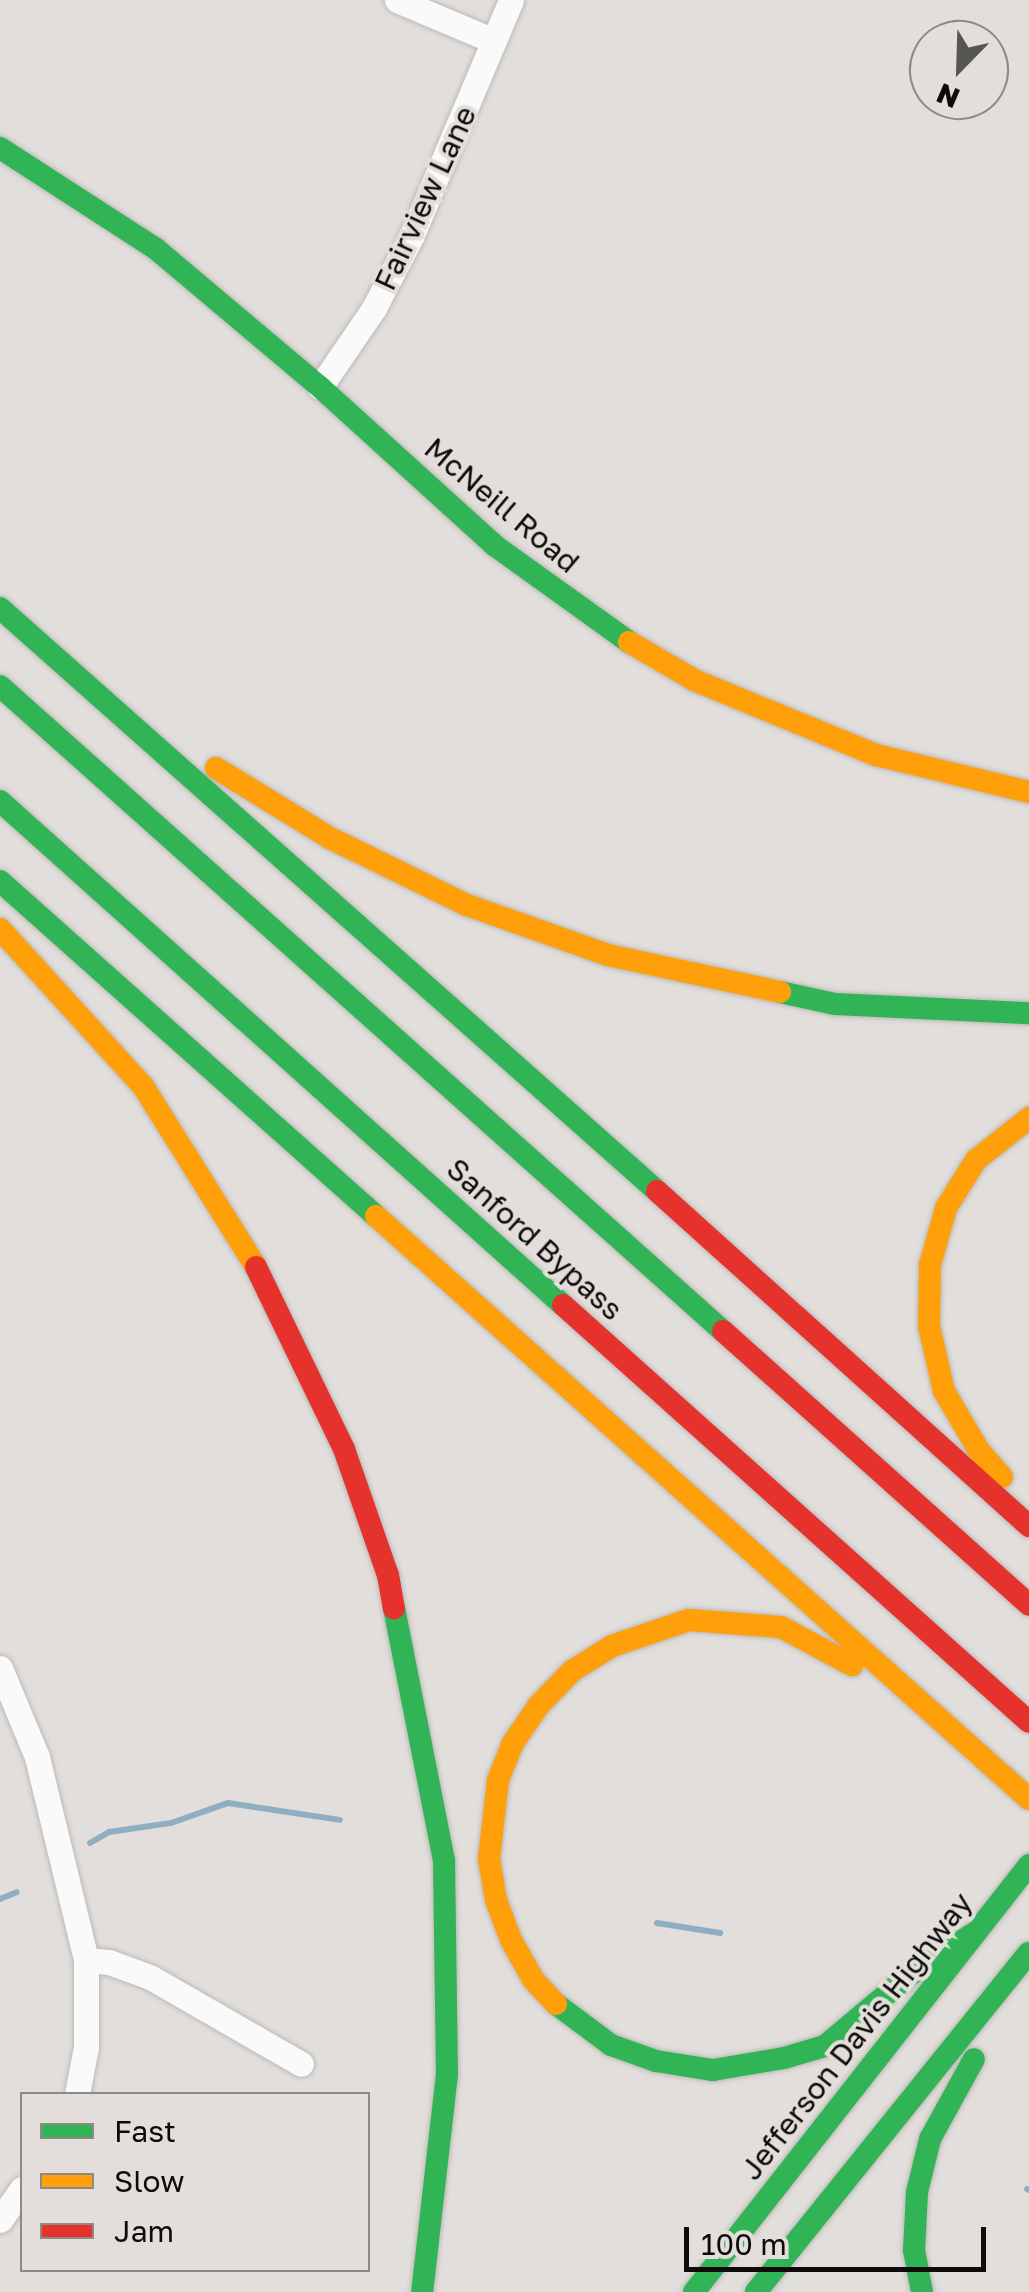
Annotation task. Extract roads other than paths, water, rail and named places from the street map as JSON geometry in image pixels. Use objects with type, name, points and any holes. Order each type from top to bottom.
[{"type":"main road","name":"McNeill Road","points":[[0,148],[156,249],[320,387],[494,544],[609,630],[694,680],[876,756],[1029,792]]},
{"type":"main road","points":[[0,594],[146,718],[211,764],[330,838],[466,905],[608,956],[753,990],[899,1009],[1029,1013]]},
{"type":"main road","points":[[0,608],[422,979],[1029,1526]]},
{"type":"main road","name":"Sanford Bypass","points":[[0,686],[1029,1606]]},
{"type":"main road","name":"Sanford Bypass","points":[[0,801],[1029,1722]]},
{"type":"main road","points":[[0,880],[1029,1799]]},
{"type":"main road","points":[[0,929],[142,1086],[272,1290],[344,1449],[388,1575],[444,1860],[447,2074],[422,2292]]},
{"type":"main road","points":[[1029,1118],[976,1160],[946,1208],[930,1264],[929,1326],[944,1391],[978,1449],[1029,1509]]},
{"type":"main road","points":[[974,1933],[908,1976],[825,2046],[784,2058],[713,2070],[656,2061],[611,2045],[564,2014],[533,1980],[510,1940],[496,1900],[490,1859],[491,1818],[498,1780],[513,1744],[539,1705],[572,1672],[612,1646],[689,1620],[764,1625],[797,1635],[844,1659],[995,1769]]},
{"type":"main road","name":"Jefferson Davis Highway","points":[[694,2292],[1029,1865]]},
{"type":"main road","points":[[756,2292],[1029,1953]]},
{"type":"main road","points":[[922,2292],[914,2250],[918,2192],[930,2140],[949,2098],[990,2032],[1011,1976]]},
{"type":"street","points":[[398,0],[494,40]]},
{"type":"street","name":"Fairview Lane","points":[[320,387],[374,308],[411,237],[511,0]]},
{"type":"street","points":[[0,1668],[37,1757],[86,1960],[86,2047],[77,2092]]},
{"type":"street","points":[[86,1960],[109,1962],[150,1977],[300,2064]]},
{"type":"street","points":[[0,2220],[20,2192]]},
{"type":"waterway","points":[[90,1843],[109,1832],[171,1823],[228,1803],[340,1820]]},
{"type":"waterway","points":[[0,1899],[17,1892]]},
{"type":"waterway","points":[[657,1923],[720,1933]]}]
